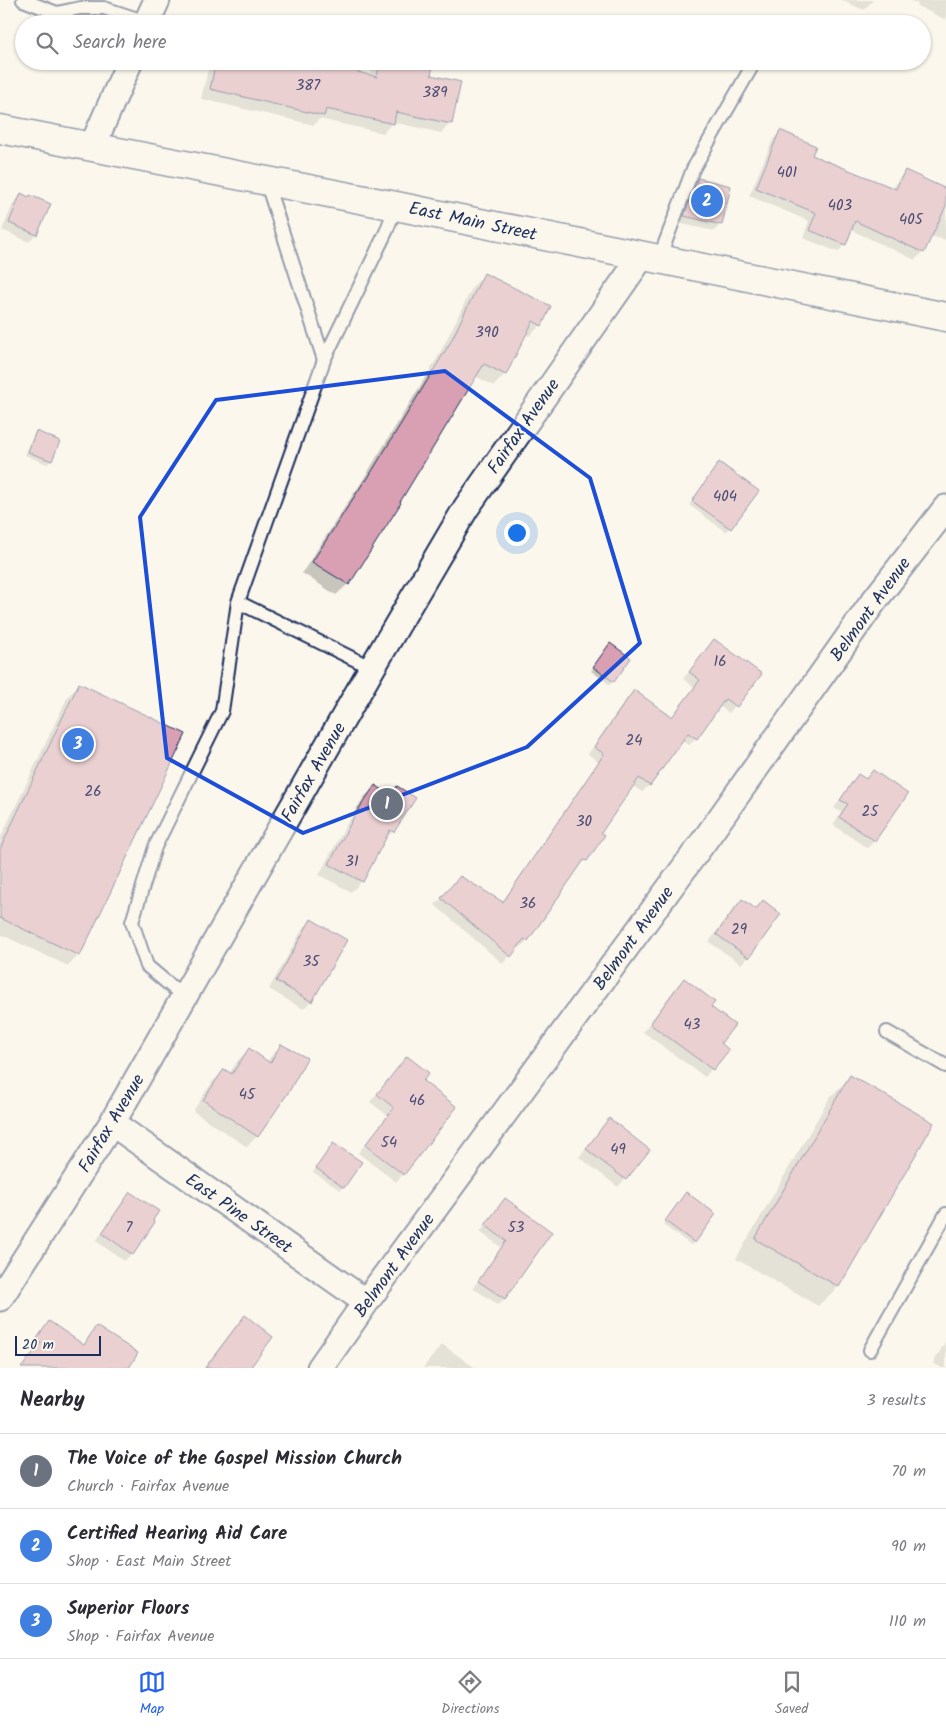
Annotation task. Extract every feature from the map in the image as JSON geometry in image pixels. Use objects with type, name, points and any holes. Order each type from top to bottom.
[{"type":"main road","name":"East Main Street","points":[[0,129],[396,206],[946,317]]},
{"type":"street","points":[[150,15],[157,0]]},
{"type":"street","points":[[92,147],[126,70]]},
{"type":"street","name":"Fairfax Avenue","points":[[0,1298],[112,1123],[372,668],[466,508],[650,257]]},
{"type":"street","name":"Belmont Avenue","points":[[320,1368],[366,1302],[708,837],[874,601],[946,508]]},
{"type":"street","name":"East Pine Street","points":[[112,1123],[366,1302]]},
{"type":"lane","points":[[23,0],[57,13],[80,8],[104,8],[124,15]]},
{"type":"lane","points":[[650,257],[693,169],[750,70]]},
{"type":"lane","points":[[266,181],[324,360]]},
{"type":"lane","points":[[184,997],[147,966],[132,922],[155,847],[222,711],[238,602],[324,360],[386,232],[396,206]]},
{"type":"lane","points":[[238,602],[372,668]]},
{"type":"lane","points":[[887,1032],[946,1066]]},
{"type":"lane","points":[[870,1350],[946,1214]]},
{"type":"highlighted area","points":[[445,371],[590,478],[640,643],[527,747],[303,833],[167,758],[140,517],[216,400]]},
{"type":"building","points":[[214,70],[351,70],[377,77],[378,70],[432,70],[431,75],[461,82],[452,124],[396,112],[394,124],[326,109],[324,116],[210,89]]},
{"type":"building","points":[[780,130],[816,146],[812,155],[896,189],[905,170],[946,189],[946,206],[924,253],[855,221],[846,245],[809,230],[816,213],[756,188]]},
{"type":"building","points":[[698,178],[731,186],[722,225],[684,216]]},
{"type":"building","points":[[21,193],[51,204],[37,235],[9,223]]},
{"type":"building","points":[[484,273],[551,306],[542,326],[533,321],[506,375],[484,364],[401,503],[349,585],[312,562],[366,481],[450,343]]},
{"type":"building","points":[[36,431],[60,441],[52,461],[28,452]]},
{"type":"building","points":[[719,462],[759,491],[731,529],[692,501]]},
{"type":"building","points":[[714,639],[762,674],[737,707],[725,699],[697,739],[688,733],[650,786],[639,778],[601,833],[605,835],[587,861],[584,860],[528,941],[524,939],[511,957],[441,898],[460,876],[503,902],[604,754],[594,747],[634,690],[672,717],[700,680],[689,672]]},
{"type":"building","points":[[610,643],[631,658],[614,682],[593,667]]},
{"type":"building","points":[[79,683],[186,734],[80,956],[0,918],[0,849]]},
{"type":"building","points":[[873,770],[908,794],[875,841],[839,817],[848,804],[840,800],[858,774],[866,779]]},
{"type":"building","points":[[375,785],[391,795],[397,786],[416,798],[394,832],[390,830],[363,882],[329,864],[356,813]]},
{"type":"building","points":[[742,899],[756,909],[763,900],[781,914],[749,958],[716,934]]},
{"type":"building","points":[[311,919],[347,940],[312,1002],[276,981]]},
{"type":"building","points":[[684,978],[715,1002],[711,1007],[735,1025],[721,1043],[729,1050],[713,1070],[650,1024]]},
{"type":"building","points":[[281,1044],[307,1058],[290,1090],[258,1137],[203,1100],[224,1069],[232,1074],[249,1048],[270,1063]]},
{"type":"building","points":[[407,1056],[429,1073],[423,1081],[457,1107],[404,1175],[365,1145],[394,1108],[377,1094]]},
{"type":"building","points":[[850,1075],[934,1123],[839,1287],[755,1239]]},
{"type":"building","points":[[609,1118],[650,1150],[626,1180],[586,1149]]},
{"type":"building","points":[[333,1143],[362,1162],[344,1188],[316,1168]]},
{"type":"building","points":[[130,1192],[159,1211],[153,1220],[155,1222],[133,1255],[102,1233]]},
{"type":"building","points":[[686,1192],[716,1214],[695,1243],[665,1221]]},
{"type":"building","points":[[505,1198],[552,1232],[505,1299],[478,1281],[506,1241],[485,1225]]},
{"type":"building","points":[[245,1315],[273,1337],[250,1368],[205,1368]]},
{"type":"building","points":[[49,1321],[84,1345],[96,1326],[138,1353],[129,1368],[21,1368],[41,1343],[36,1340]]},
{"type":"place","name":"Certified Hearing Aid Care","points":[[707,201]]},
{"type":"place","name":"Superior Floors","points":[[78,744]]},
{"type":"place","name":"The Voice of the Gospel Mission Church","points":[[387,804]]}]
